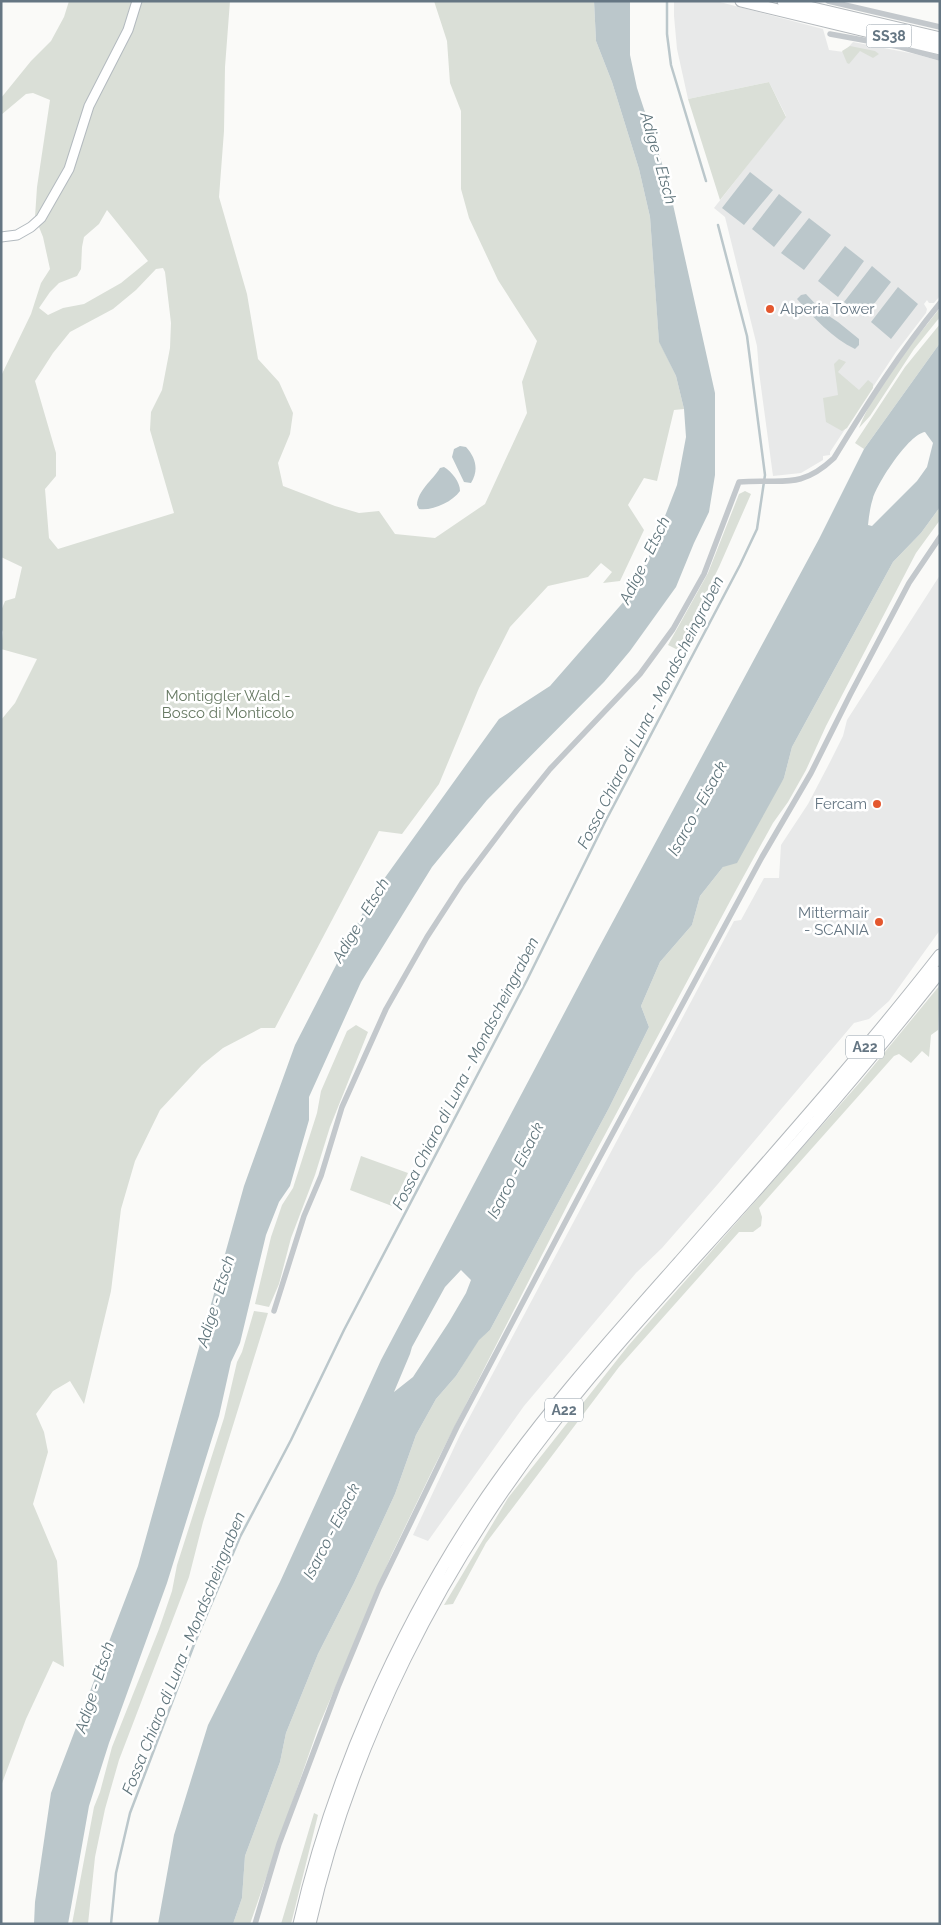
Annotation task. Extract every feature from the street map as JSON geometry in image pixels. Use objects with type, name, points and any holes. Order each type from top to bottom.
[{"type":"highway","name":"SS38","points":[[742,1],[940,49]]},
{"type":"highway","name":"SS38","points":[[783,1],[940,38]]},
{"type":"highway","name":"A22","points":[[299,1924],[324,1835],[362,1732],[414,1620],[479,1508],[553,1407],[857,1057],[940,954]]},
{"type":"highway","name":"A22","points":[[310,1924],[333,1840],[370,1738],[386,1700],[440,1593],[489,1513],[561,1413],[864,1066],[940,972]]},
{"type":"main road","points":[[1,236],[17,235],[32,227],[41,218],[69,169],[89,106],[128,30],[137,1]]},
{"type":"street","points":[[828,1],[940,27]]},
{"type":"street","points":[[830,34],[901,47],[940,58]]},
{"type":"street","points":[[274,1311],[304,1216],[321,1176],[342,1107],[386,1009],[427,937],[462,883],[550,769],[640,674],[674,629],[704,574],[738,482],[798,481],[820,470],[834,458],[877,388],[917,331],[940,303]]},
{"type":"street","points":[[255,1924],[279,1844],[338,1687],[379,1588],[457,1427],[588,1179],[762,857],[812,773],[850,695],[905,592],[940,537]]},
{"type":"shaded area","points":[[674,1],[716,1],[823,29],[829,50],[844,52],[853,42],[915,54],[940,61],[940,296],[934,303],[929,303],[927,300],[924,304],[927,309],[926,313],[896,352],[830,452],[830,455],[823,456],[823,460],[801,473],[773,476],[757,346],[725,217],[714,208],[786,116],[769,82],[688,99],[677,49]]},
{"type":"shaded area","points":[[940,575],[940,930],[889,1001],[869,1019],[854,1023],[717,1185],[662,1248],[636,1273],[524,1406],[428,1541],[413,1535],[460,1435],[734,921],[741,920],[764,878],[779,878],[781,845],[808,804],[843,736],[847,720]]},
{"type":"green space","name":"Montiggler Wald - Bosco di Monticolo","points":[[69,1],[230,1],[219,197],[247,294],[258,359],[279,382],[293,413],[290,434],[278,463],[283,486],[359,513],[379,511],[395,534],[435,538],[485,504],[527,413],[522,382],[537,341],[498,280],[469,218],[461,189],[461,111],[450,83],[447,41],[434,1],[594,1],[596,41],[612,82],[639,169],[650,217],[659,341],[676,376],[684,409],[674,410],[657,481],[644,478],[628,505],[644,530],[620,581],[603,583],[612,572],[601,563],[588,577],[548,586],[510,627],[479,688],[439,784],[402,834],[379,831],[275,1028],[261,1028],[223,1048],[202,1065],[160,1110],[135,1161],[121,1209],[111,1291],[84,1404],[70,1381],[53,1391],[36,1414],[44,1432],[48,1452],[33,1504],[57,1561],[64,1667],[53,1661],[26,1719],[1,1786],[1,720],[15,703],[37,659],[1,649],[3,632],[1,628],[1,611],[5,601],[15,598],[22,567],[1,557],[1,376],[31,314],[41,283],[50,269],[43,237],[35,217],[37,187],[50,100],[33,93],[26,94],[1,115],[1,98],[31,61],[51,41],[64,17]],"holes":[[[107,210],[148,261],[121,283],[84,304],[63,308],[48,315],[39,308],[59,283],[77,276],[81,269],[84,237],[99,224]],[[163,268],[171,323],[170,348],[162,390],[151,412],[150,430],[174,513],[58,549],[49,538],[45,489],[56,476],[56,453],[35,381],[53,353],[70,332],[113,309],[136,290],[156,269]]]},
{"type":"green space","points":[[850,46],[875,51],[879,54],[873,58],[860,51],[849,64],[842,51]]},
{"type":"green space","points":[[769,82],[786,117],[720,200],[688,99]]},
{"type":"green space","points":[[940,308],[940,317],[914,349],[870,416],[859,428],[866,412],[885,381]]},
{"type":"green space","points":[[940,324],[940,343],[864,449],[855,443],[905,367]]},
{"type":"green space","points":[[839,359],[846,362],[838,372],[859,390],[868,380],[873,384],[873,388],[847,428],[842,431],[826,422],[823,398],[838,395],[834,364]]},
{"type":"green space","points":[[745,491],[751,494],[719,567],[678,650],[668,645],[708,573],[739,494]]},
{"type":"green space","points":[[940,507],[940,520],[916,553],[826,726],[806,770],[788,802],[773,823],[735,892],[571,1198],[434,1467],[391,1556],[318,1728],[250,1924],[233,1924],[242,1898],[245,1856],[280,1762],[286,1733],[318,1654],[354,1583],[395,1494],[416,1435],[436,1399],[456,1376],[479,1339],[490,1330],[609,1108],[649,1027],[641,1006],[660,962],[692,925],[700,896],[723,867],[784,778],[792,747],[893,562],[921,533]]},
{"type":"green space","points":[[940,985],[938,1030],[931,1035],[929,1057],[922,1051],[911,1063],[899,1054],[894,1056],[759,1208],[762,1217],[761,1226],[753,1232],[739,1232],[619,1367],[486,1543],[453,1604],[444,1605],[508,1498],[628,1346],[861,1081]]},
{"type":"green space","points":[[356,1025],[368,1032],[330,1127],[315,1175],[291,1238],[279,1284],[269,1307],[255,1304],[271,1237],[282,1205],[293,1188],[317,1113],[321,1091],[347,1031]]},
{"type":"green space","points":[[361,1156],[408,1173],[392,1206],[350,1190]]},
{"type":"green space","points":[[254,1311],[268,1313],[203,1522],[189,1577],[119,1760],[105,1809],[95,1857],[88,1924],[72,1924],[94,1807],[112,1747],[159,1629],[172,1591],[177,1565],[224,1418],[237,1362],[242,1352]]},
{"type":"green space","points":[[314,1813],[318,1815],[291,1924],[281,1924]]},
{"type":"water","name":"Adige - Etsch","points":[[594,1],[630,1],[630,55],[637,88],[668,182],[715,393],[715,475],[709,512],[676,587],[630,651],[604,682],[487,800],[432,867],[361,982],[309,1097],[309,1120],[290,1186],[279,1202],[266,1235],[240,1343],[231,1362],[219,1416],[167,1583],[109,1743],[89,1806],[68,1924],[34,1924],[35,1902],[51,1793],[138,1566],[244,1186],[295,1045],[371,897],[499,719],[550,686],[633,591],[653,547],[677,485],[686,437],[684,409],[676,376],[659,342],[650,217],[639,169],[612,82],[596,41]]},
{"type":"water","points":[[750,172],[773,190],[744,225],[722,208]]},
{"type":"water","points":[[779,194],[802,212],[774,247],[752,229]]},
{"type":"water","points":[[809,218],[831,235],[804,270],[781,253]]},
{"type":"water","points":[[845,246],[864,261],[838,297],[818,281]]},
{"type":"water","points":[[872,266],[891,282],[864,317],[844,302]]},
{"type":"water","points":[[898,287],[918,304],[891,339],[871,322]]},
{"type":"water","points":[[806,294],[823,312],[859,339],[859,345],[855,349],[831,333],[797,299],[801,295]]},
{"type":"water","name":"Isarco - Eisack","points":[[940,343],[940,507],[921,533],[893,562],[792,747],[784,778],[737,863],[723,867],[700,896],[692,925],[660,962],[641,1006],[649,1027],[609,1108],[490,1330],[479,1340],[456,1376],[436,1399],[416,1435],[395,1494],[354,1583],[318,1654],[286,1733],[280,1762],[245,1856],[242,1898],[233,1924],[158,1924],[174,1835],[208,1725],[280,1582],[381,1360],[596,953],[819,539],[864,449]],"holes":[[[925,432],[933,443],[927,467],[917,481],[872,526],[868,525],[873,498],[887,471],[911,441]],[[461,1270],[471,1280],[466,1293],[413,1377],[394,1392],[412,1347],[445,1287]]]},
{"type":"water","points":[[460,446],[466,447],[474,460],[476,469],[471,483],[464,482],[452,457],[454,449]]},
{"type":"water","points":[[444,467],[459,484],[460,491],[442,505],[430,509],[419,509],[417,505],[420,495],[440,468]]},
{"type":"waterway","name":"Fossa Chiaro di Luna - Mondscheingraben","points":[[667,1],[667,34],[671,65],[706,181]]},
{"type":"waterway","name":"Fossa Chiaro di Luna - Mondscheingraben","points":[[111,1924],[116,1873],[130,1813],[195,1642],[240,1537],[291,1440],[344,1330],[527,980],[605,822],[757,529],[765,475],[747,336],[718,225]]},
{"type":"place","name":"Alperia Tower","points":[[770,309]]},
{"type":"place","name":"Fercam","points":[[877,804]]},
{"type":"place","name":"Mittermair - SCANIA","points":[[879,922]]}]
